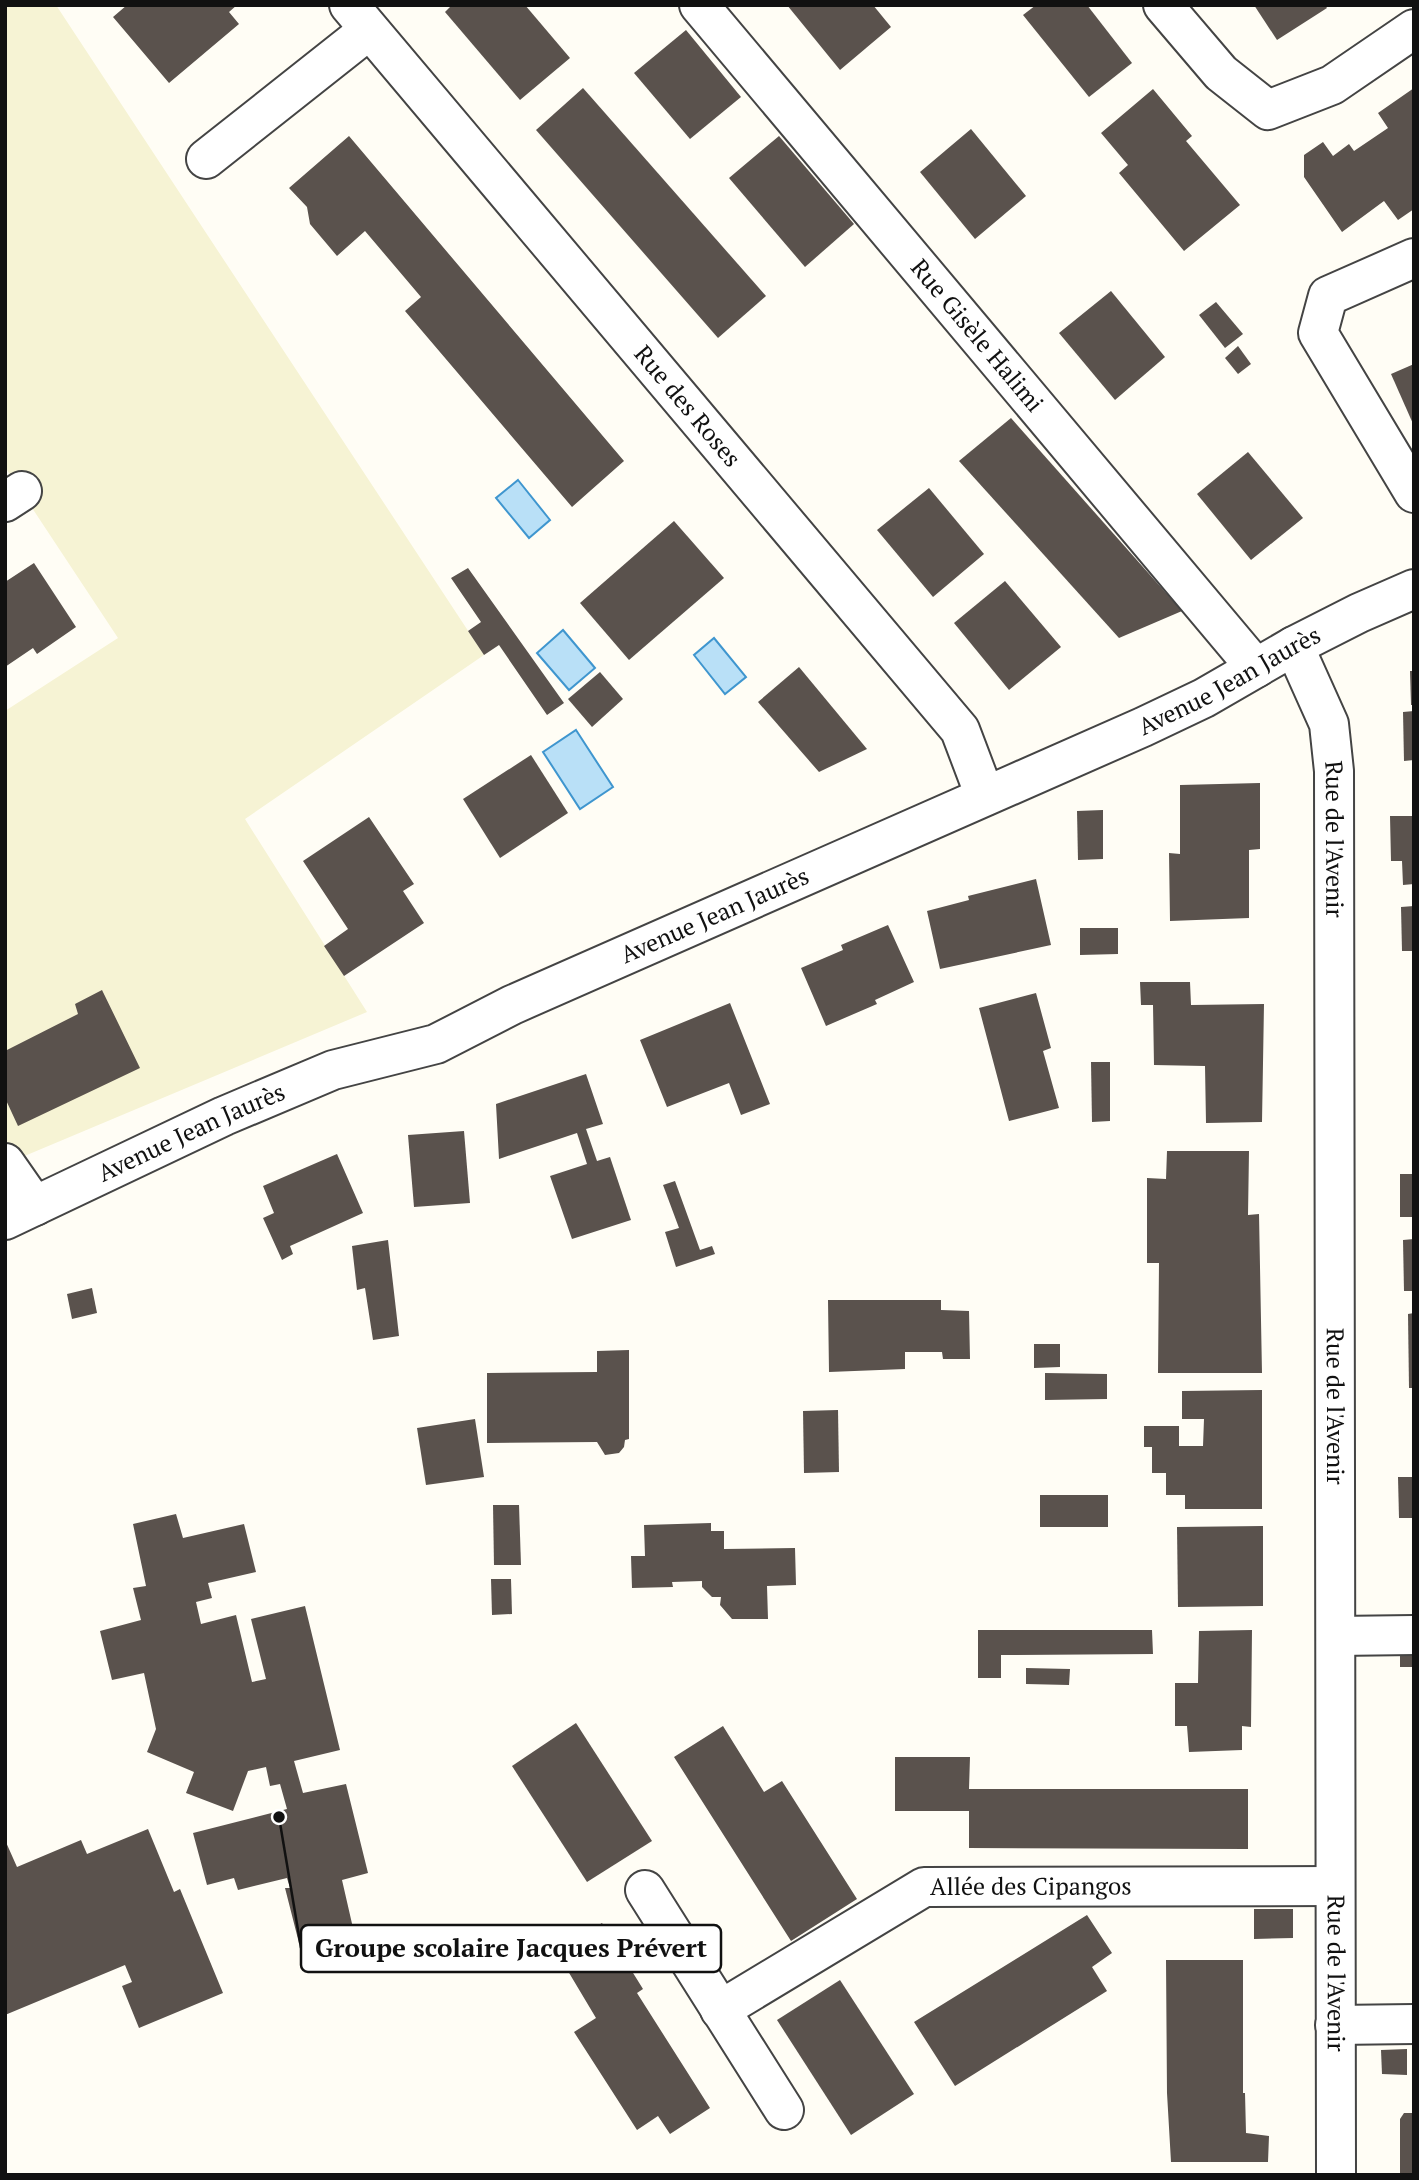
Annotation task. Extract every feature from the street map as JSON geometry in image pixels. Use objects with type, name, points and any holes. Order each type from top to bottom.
[{"type":"street","name":"Rue Gisèle Halimi","points":[[699,5],[1256,668]]},
{"type":"street","points":[[1163,5],[1222,73],[1268,110],[1332,85],[1414,29]]},
{"type":"street","name":"Rue des Roses","points":[[206,159],[354,12],[960,730],[985,796]]},
{"type":"street","points":[[1414,258],[1328,296],[1318,333],[1414,493]]},
{"type":"street","name":"Avenue Jean Jaurès","points":[[20,1213],[224,1116],[333,1070],[436,1044],[512,1005],[1143,727],[1204,698],[1294,646],[1414,589]]},
{"type":"street","name":"Rue de l'Avenir","points":[[1294,646],[1329,724],[1334,771],[1336,2175]]},
{"type":"street","points":[[5,1163],[20,1213]]},
{"type":"street","points":[[1336,1636],[1414,1635]]},
{"type":"street","name":"Allée des Cipangos","points":[[720,2010],[924,1887],[1335,1886]]},
{"type":"street","points":[[645,1890],[784,2110]]},
{"type":"street","points":[[1335,2025],[1414,2024]]},
{"type":"shaded area","points":[[5,5],[56,5],[484,655],[245,819],[367,1012],[15,1160],[5,1145],[5,711],[118,638],[5,467]]},
{"type":"water","points":[[518,480],[550,520],[529,538],[496,498]]},
{"type":"water","points":[[563,630],[595,668],[569,690],[537,653]]},
{"type":"water","points":[[714,638],[746,677],[725,694],[694,655]]},
{"type":"water","points":[[576,730],[613,787],[580,809],[543,752]]},
{"type":"building","points":[[127,5],[237,5],[229,12],[239,24],[169,83],[113,17]]},
{"type":"building","points":[[452,5],[525,5],[570,58],[520,100],[445,12]]},
{"type":"building","points":[[787,5],[873,5],[891,27],[840,70]]},
{"type":"building","points":[[1036,5],[1087,5],[1132,63],[1089,97],[1023,15]]},
{"type":"building","points":[[1254,5],[1325,5],[1327,8],[1277,40]]},
{"type":"building","points":[[686,30],[741,97],[690,139],[634,73]]},
{"type":"building","points":[[583,88],[766,296],[718,338],[536,130]]},
{"type":"building","points":[[1414,88],[1414,209],[1398,220],[1384,201],[1342,232],[1304,177],[1304,155],[1323,142],[1333,156],[1349,144],[1354,151],[1388,128],[1378,113]]},
{"type":"building","points":[[1153,89],[1192,136],[1186,141],[1240,205],[1184,251],[1119,173],[1128,165],[1101,133]]},
{"type":"building","points":[[971,129],[1026,196],[975,239],[920,172]]},
{"type":"building","points":[[349,136],[624,461],[572,507],[405,311],[421,297],[365,231],[337,256],[310,224],[307,207],[289,188]]},
{"type":"building","points":[[779,136],[854,224],[805,267],[729,178]]},
{"type":"building","points":[[1111,291],[1165,357],[1115,400],[1059,333]]},
{"type":"building","points":[[1216,302],[1243,334],[1225,348],[1199,315]]},
{"type":"building","points":[[1238,346],[1251,364],[1238,374],[1225,358]]},
{"type":"building","points":[[1414,364],[1414,426],[1391,374]]},
{"type":"building","points":[[1011,418],[1182,611],[1119,638],[959,461]]},
{"type":"building","points":[[1248,452],[1303,518],[1251,560],[1197,494]]},
{"type":"building","points":[[929,488],[984,554],[933,597],[877,530]]},
{"type":"building","points":[[674,521],[724,578],[629,660],[580,603]]},
{"type":"building","points":[[34,563],[76,627],[37,654],[33,648],[5,667],[5,582]]},
{"type":"building","points":[[468,568],[564,703],[547,715],[499,645],[484,655],[468,631],[481,622],[451,578]]},
{"type":"building","points":[[1005,581],[1061,647],[1009,690],[954,623]]},
{"type":"building","points":[[799,667],[867,749],[819,772],[758,702]]},
{"type":"building","points":[[1410,671],[1414,671],[1414,705],[1411,705]]},
{"type":"building","points":[[600,672],[623,699],[592,727],[568,699]]},
{"type":"building","points":[[1414,711],[1414,760],[1404,761],[1403,712]]},
{"type":"building","points":[[531,755],[568,813],[500,858],[463,799]]},
{"type":"building","points":[[1260,783],[1260,849],[1249,850],[1249,918],[1170,921],[1169,853],[1180,854],[1180,785]]},
{"type":"building","points":[[1103,810],[1103,859],[1078,860],[1077,811]]},
{"type":"building","points":[[1390,816],[1414,816],[1414,884],[1403,885],[1402,861],[1391,861]]},
{"type":"building","points":[[369,817],[414,884],[403,891],[424,923],[344,976],[324,946],[348,929],[303,861]]},
{"type":"building","points":[[1036,879],[1051,945],[940,969],[927,911],[969,900],[968,896]]},
{"type":"building","points":[[1414,906],[1414,951],[1402,951],[1401,907]]},
{"type":"building","points":[[888,925],[914,982],[875,1000],[877,1004],[826,1026],[801,968],[843,950],[841,945]]},
{"type":"building","points":[[1080,928],[1118,928],[1118,954],[1080,955]]},
{"type":"building","points":[[1140,982],[1190,982],[1191,1005],[1264,1004],[1262,1122],[1206,1123],[1205,1066],[1154,1065],[1153,1005],[1141,1005]]},
{"type":"building","points":[[102,990],[140,1068],[18,1126],[5,1098],[5,1051],[78,1014],[75,1004]]},
{"type":"building","points":[[1036,993],[1051,1048],[1043,1051],[1059,1108],[1009,1121],[979,1008]]},
{"type":"building","points":[[730,1003],[770,1104],[741,1115],[729,1083],[667,1107],[640,1040]]},
{"type":"building","points":[[1091,1062],[1110,1062],[1110,1121],[1092,1122]]},
{"type":"building","points":[[586,1074],[603,1124],[586,1129],[597,1161],[610,1157],[631,1220],[572,1239],[550,1176],[587,1164],[577,1133],[499,1159],[496,1104]]},
{"type":"building","points":[[464,1131],[470,1203],[414,1207],[408,1135]]},
{"type":"building","points":[[1167,1151],[1249,1151],[1248,1215],[1259,1214],[1262,1373],[1158,1373],[1159,1263],[1147,1263],[1147,1178],[1166,1179]]},
{"type":"building","points":[[337,1154],[363,1213],[290,1246],[293,1254],[282,1260],[263,1218],[274,1213],[263,1186]]},
{"type":"building","points":[[1400,1174],[1414,1174],[1414,1217],[1400,1217]]},
{"type":"building","points":[[675,1181],[700,1250],[712,1246],[715,1254],[676,1267],[665,1232],[679,1228],[663,1185]]},
{"type":"building","points":[[1414,1239],[1414,1291],[1404,1291],[1403,1240]]},
{"type":"building","points":[[388,1240],[399,1336],[373,1340],[365,1288],[357,1290],[352,1246]]},
{"type":"building","points":[[92,1288],[97,1313],[72,1319],[67,1294]]},
{"type":"building","points":[[828,1300],[941,1300],[941,1310],[969,1311],[970,1359],[943,1359],[942,1352],[905,1352],[905,1369],[829,1372]]},
{"type":"building","points":[[1414,1313],[1414,1388],[1409,1388],[1408,1314]]},
{"type":"building","points":[[1034,1344],[1060,1344],[1060,1367],[1034,1368]]},
{"type":"building","points":[[629,1350],[629,1439],[625,1440],[619,1453],[605,1455],[597,1442],[487,1443],[487,1373],[597,1372],[597,1351]]},
{"type":"building","points":[[1045,1373],[1107,1374],[1107,1399],[1045,1400]]},
{"type":"building","points":[[1262,1390],[1262,1509],[1185,1509],[1185,1495],[1166,1495],[1166,1473],[1152,1473],[1152,1447],[1144,1447],[1144,1426],[1179,1426],[1179,1446],[1203,1446],[1204,1419],[1182,1419],[1182,1391]]},
{"type":"building","points":[[838,1410],[839,1472],[804,1473],[803,1411]]},
{"type":"building","points":[[475,1419],[484,1477],[426,1485],[417,1428]]},
{"type":"building","points":[[1398,1477],[1414,1477],[1414,1518],[1399,1518]]},
{"type":"building","points":[[1040,1495],[1108,1495],[1108,1527],[1040,1527]]},
{"type":"building","points":[[493,1505],[519,1505],[521,1565],[494,1565]]},
{"type":"building","points":[[176,1514],[183,1538],[244,1524],[256,1572],[208,1583],[212,1598],[196,1602],[201,1624],[236,1615],[252,1682],[266,1679],[251,1619],[305,1606],[340,1750],[294,1761],[303,1793],[346,1784],[368,1873],[342,1880],[353,1928],[299,1943],[285,1888],[290,1888],[287,1878],[238,1890],[234,1878],[207,1885],[193,1833],[287,1809],[280,1784],[270,1786],[266,1767],[248,1771],[233,1811],[186,1793],[194,1772],[147,1752],[156,1729],[144,1673],[112,1680],[100,1631],[141,1620],[133,1588],[146,1586],[133,1524]]},
{"type":"building","points":[[711,1523],[711,1531],[724,1531],[724,1549],[795,1548],[796,1585],[767,1586],[768,1619],[732,1619],[720,1605],[721,1597],[712,1597],[702,1587],[702,1581],[672,1582],[673,1587],[632,1588],[631,1556],[645,1556],[644,1525]]},
{"type":"building","points":[[1263,1526],[1263,1606],[1178,1607],[1177,1527]]},
{"type":"building","points":[[491,1579],[511,1579],[512,1614],[492,1615]]},
{"type":"building","points":[[978,1630],[1152,1630],[1153,1654],[1001,1655],[1001,1678],[978,1678]]},
{"type":"building","points":[[1252,1630],[1251,1727],[1242,1726],[1242,1750],[1189,1752],[1187,1726],[1175,1726],[1175,1683],[1198,1683],[1199,1631]]},
{"type":"building","points":[[1414,1648],[1414,1667],[1400,1667],[1400,1649]]},
{"type":"building","points":[[1026,1668],[1070,1669],[1069,1685],[1026,1684]]},
{"type":"building","points":[[576,1723],[652,1841],[587,1882],[512,1766]]},
{"type":"building","points":[[723,1726],[764,1792],[782,1781],[857,1899],[791,1941],[674,1757]]},
{"type":"building","points":[[895,1757],[970,1757],[969,1789],[1248,1789],[1248,1849],[969,1848],[969,1811],[895,1811]]},
{"type":"building","points":[[148,1829],[174,1892],[180,1889],[223,1993],[139,2028],[122,1986],[132,1982],[125,1965],[5,2015],[5,1840],[17,1867],[81,1840],[87,1854]]},
{"type":"building","points":[[1254,1909],[1293,1909],[1293,1938],[1254,1939]]},
{"type":"building","points":[[1087,1915],[1112,1953],[1092,1967],[1107,1991],[955,2086],[914,2022]]},
{"type":"building","points":[[602,1923],[643,1989],[637,1993],[710,2108],[670,2134],[658,2116],[637,2130],[574,2032],[596,2018],[556,1951]]},
{"type":"building","points":[[1166,1960],[1243,1960],[1243,2093],[1246,2133],[1269,2136],[1268,2162],[1171,2162],[1167,2093]]},
{"type":"building","points":[[840,1980],[914,2094],[851,2135],[777,2020]]},
{"type":"building","points":[[1407,2049],[1407,2075],[1382,2074],[1381,2050]]},
{"type":"building","points":[[1404,2113],[1414,2113],[1414,2175],[1400,2175],[1400,2119]]},
{"type":"place","name":"Groupe scolaire Jacques Prévert","points":[[279,1817]]}]
